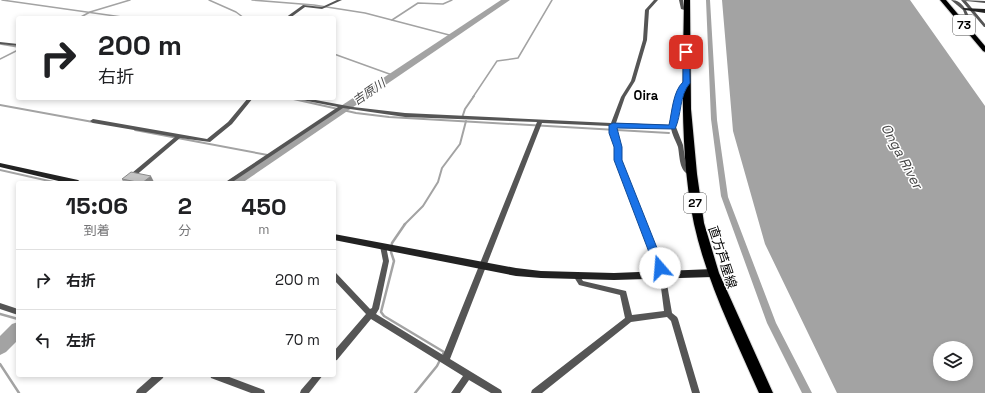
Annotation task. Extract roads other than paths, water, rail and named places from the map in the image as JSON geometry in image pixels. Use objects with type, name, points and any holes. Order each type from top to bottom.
[{"type":"main road","name":"73","points":[[943,0],[985,50]]},
{"type":"main road","name":"直方芦屋線","points":[[687,5],[686,83],[692,174],[699,223],[713,273],[766,393]]},
{"type":"street","points":[[290,16],[304,6],[322,8],[340,0]]},
{"type":"street","points":[[656,0],[647,10],[645,40],[633,81],[623,97],[613,125],[613,133],[618,147],[618,160],[660,268]]},
{"type":"street","points":[[681,0],[682,8],[687,5]]},
{"type":"street","points":[[953,0],[983,21],[985,26]]},
{"type":"street","points":[[963,0],[967,9],[970,24],[965,25]]},
{"type":"street","points":[[966,0],[985,2]]},
{"type":"street","points":[[967,9],[985,11]]},
{"type":"street","points":[[0,43],[16,45]]},
{"type":"street","points":[[686,83],[683,86],[678,100],[673,127],[680,145],[683,166],[692,174]]},
{"type":"street","points":[[93,121],[208,141],[212,140],[230,123],[249,100]]},
{"type":"street","points":[[308,100],[405,115],[673,127]]},
{"type":"street","points":[[230,181],[342,106]]},
{"type":"street","points":[[445,361],[540,121]]},
{"type":"street","points":[[125,181],[178,137]]},
{"type":"street","points":[[0,165],[69,181]]},
{"type":"street","points":[[336,237],[546,276],[577,277],[713,273]]},
{"type":"street","points":[[336,355],[375,309],[386,261],[383,246]]},
{"type":"street","points":[[336,277],[370,314],[498,393]]},
{"type":"street","points":[[577,277],[581,283],[623,293],[629,319]]},
{"type":"street","points":[[664,280],[668,314]]},
{"type":"street","points":[[0,306],[16,311]]},
{"type":"street","points":[[535,393],[629,319],[668,314],[674,318],[696,393]]},
{"type":"street","points":[[455,393],[468,375]]},
{"type":"street","points":[[140,393],[158,377]]},
{"type":"street","points":[[219,377],[260,393]]},
{"type":"street","points":[[304,393],[317,377]]},
{"type":"water","points":[[706,0],[710,0],[717,120],[728,197],[776,323],[812,393],[802,393],[767,323],[721,196],[711,119]]},
{"type":"water","name":"Onga River","points":[[722,0],[910,0],[985,106],[985,393],[837,393],[765,244],[733,131]]},
{"type":"waterway","points":[[2,0],[89,12]]},
{"type":"waterway","points":[[89,12],[130,0]]},
{"type":"waterway","points":[[209,0],[236,12],[241,16]]},
{"type":"waterway","points":[[252,0],[314,5],[365,13],[453,36]]},
{"type":"waterway","points":[[392,20],[418,3],[443,4],[452,0]]},
{"type":"waterway","name":"吉原川","points":[[236,181],[506,0]]},
{"type":"waterway","points":[[473,97],[497,61],[518,58],[552,0]]},
{"type":"waterway","points":[[83,16],[89,12]]},
{"type":"waterway","points":[[89,12],[115,16]]},
{"type":"waterway","points":[[0,44],[16,47]]},
{"type":"waterway","points":[[0,59],[16,51]]},
{"type":"waterway","points":[[336,55],[395,76]]},
{"type":"waterway","points":[[462,118],[465,109],[474,96]]},
{"type":"waterway","points":[[298,100],[356,113],[389,117],[466,121]]},
{"type":"waterway","points":[[0,105],[93,122]]},
{"type":"waterway","points":[[405,224],[423,206],[438,182],[442,168],[460,144],[466,121]]},
{"type":"waterway","points":[[466,121],[669,133]]},
{"type":"waterway","points":[[135,130],[273,156]]},
{"type":"waterway","points":[[0,170],[49,181]]},
{"type":"waterway","points":[[405,224],[392,243],[391,252],[394,261],[381,312],[384,316],[444,352],[437,366],[415,393]]},
{"type":"waterway","points":[[0,314],[16,318]]},
{"type":"waterway","name":"吉原川","points":[[0,347],[16,331]]},
{"type":"waterway","points":[[0,364],[19,393]]},
{"type":"district","name":"Oira","points":[[646,95]]}]
